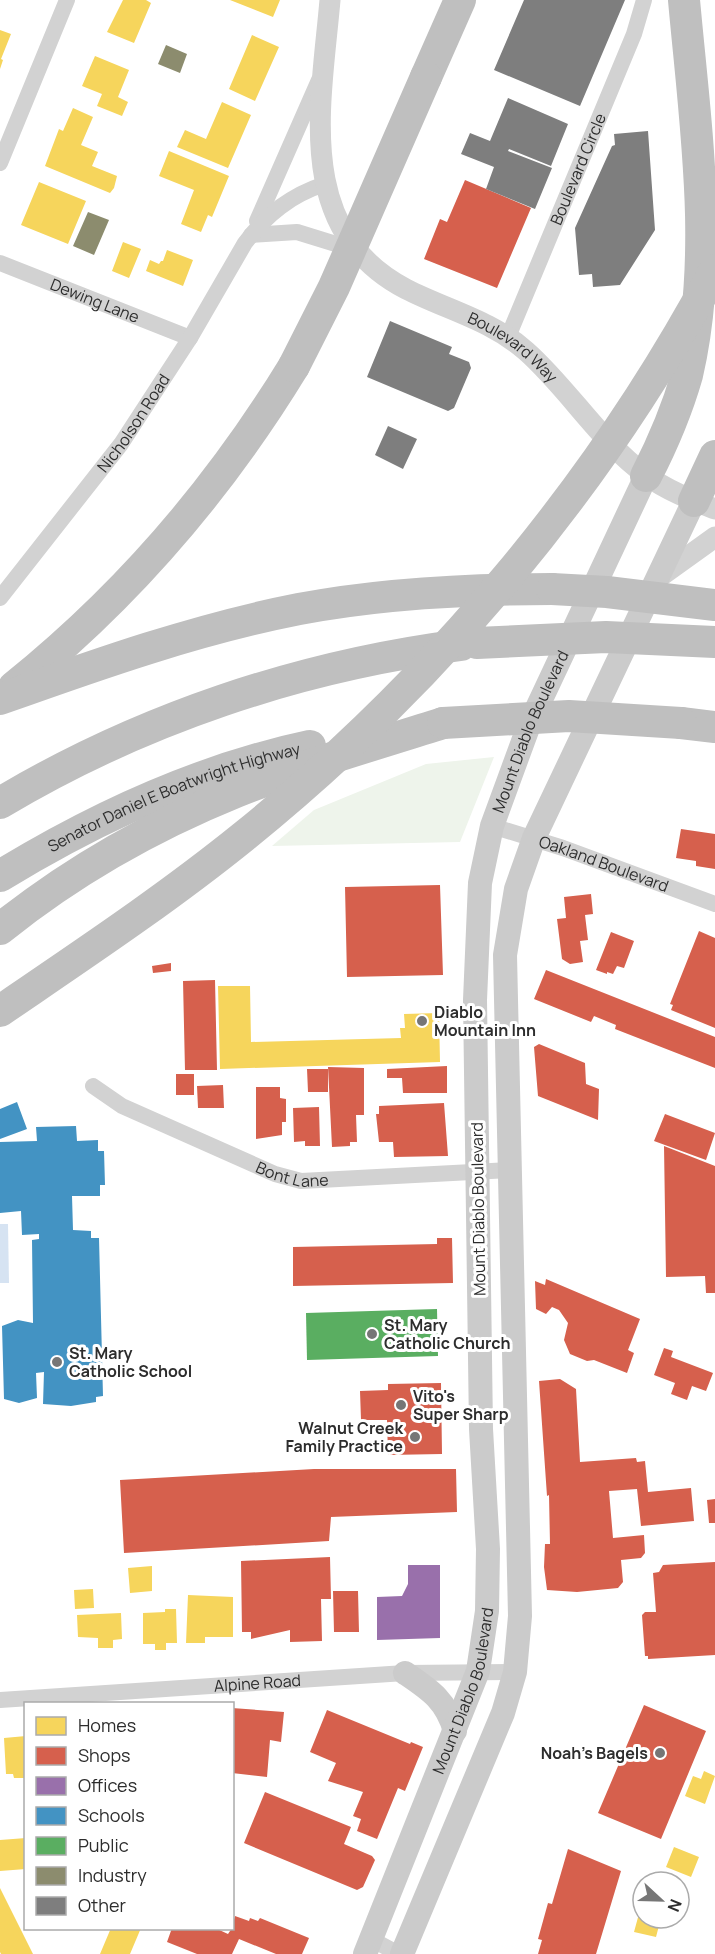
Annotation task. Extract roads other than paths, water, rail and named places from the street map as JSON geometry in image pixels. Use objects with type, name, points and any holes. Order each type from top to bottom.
[{"type":"highway","points":[[0,699],[91,619],[172,536],[243,444],[294,366],[334,287],[460,0]]},
{"type":"highway","points":[[646,476],[666,436],[688,374],[698,326],[704,272],[703,210],[684,0]]},
{"type":"highway","points":[[0,1011],[137,917],[243,837],[340,753],[425,668],[517,564],[582,479],[645,387],[715,270]]},
{"type":"highway","points":[[704,505],[715,456]]},
{"type":"highway","points":[[0,699],[165,643],[299,609],[369,598],[484,589],[552,589],[607,592],[715,605]]},
{"type":"highway","points":[[0,802],[102,749],[220,702],[387,656],[477,643],[606,637],[715,642]]},
{"type":"highway","name":"Senator Daniel E Boatwright Highway","points":[[0,876],[100,821],[212,775],[313,745],[444,723],[569,716],[715,727]]},
{"type":"highway","points":[[0,929],[27,907],[87,868],[156,829],[217,800],[279,776],[444,723]]},
{"type":"main road","name":"Mount Diablo Boulevard","points":[[368,1947],[478,1671],[487,1611],[488,1549],[481,1429],[475,988],[480,883],[492,826],[530,725],[646,476]]},
{"type":"main road","name":"Mount Diablo Boulevard","points":[[400,1954],[502,1713],[514,1672],[520,1616],[506,955],[516,889],[534,838],[658,578],[704,505]]},
{"type":"main road","points":[[405,1673],[430,1690],[449,1710],[455,1731]]},
{"type":"street","points":[[0,163],[67,0]]},
{"type":"street","name":"Boulevard Way","points":[[330,0],[320,140],[325,184],[339,222],[357,251],[372,267],[398,285],[477,319],[508,337],[535,360],[646,476],[704,505]]},
{"type":"street","name":"Boulevard Circle","points":[[508,337],[634,34],[644,0]]},
{"type":"street","name":"Nicholson Road","points":[[0,598],[121,444],[190,338],[251,235],[325,65]]},
{"type":"street","name":"Nicholson Road","points":[[251,235],[287,201],[325,184]]},
{"type":"street","name":"Boulevard Way","points":[[251,235],[297,232],[357,251]]},
{"type":"street","name":"Dewing Lane","points":[[0,263],[190,338]]},
{"type":"street","points":[[658,578],[715,537]]},
{"type":"street","name":"Oakland Boulevard","points":[[492,826],[534,838],[715,904]]},
{"type":"street","name":"Bont Lane","points":[[93,1086],[122,1106],[275,1174],[301,1181],[511,1170]]},
{"type":"street","name":"Alpine Road","points":[[0,1700],[405,1673],[514,1672]]},
{"type":"street","points":[[368,1947],[400,1954]]},
{"type":"water","points":[[0,1224],[8,1224],[9,1283],[0,1283]]},
{"type":"place","name":"Diablo Mountain Inn","points":[[422,1021]]},
{"type":"place","name":"St. Mary Catholic Church","points":[[372,1334]]},
{"type":"place","name":"St. Mary Catholic School","points":[[57,1362]]},
{"type":"place","name":"Vito's Super Sharp","points":[[401,1405]]},
{"type":"place","name":"Walnut Creek Family Practice","points":[[415,1437]]},
{"type":"place","name":"Noah's Bagels","points":[[660,1753]]}]
